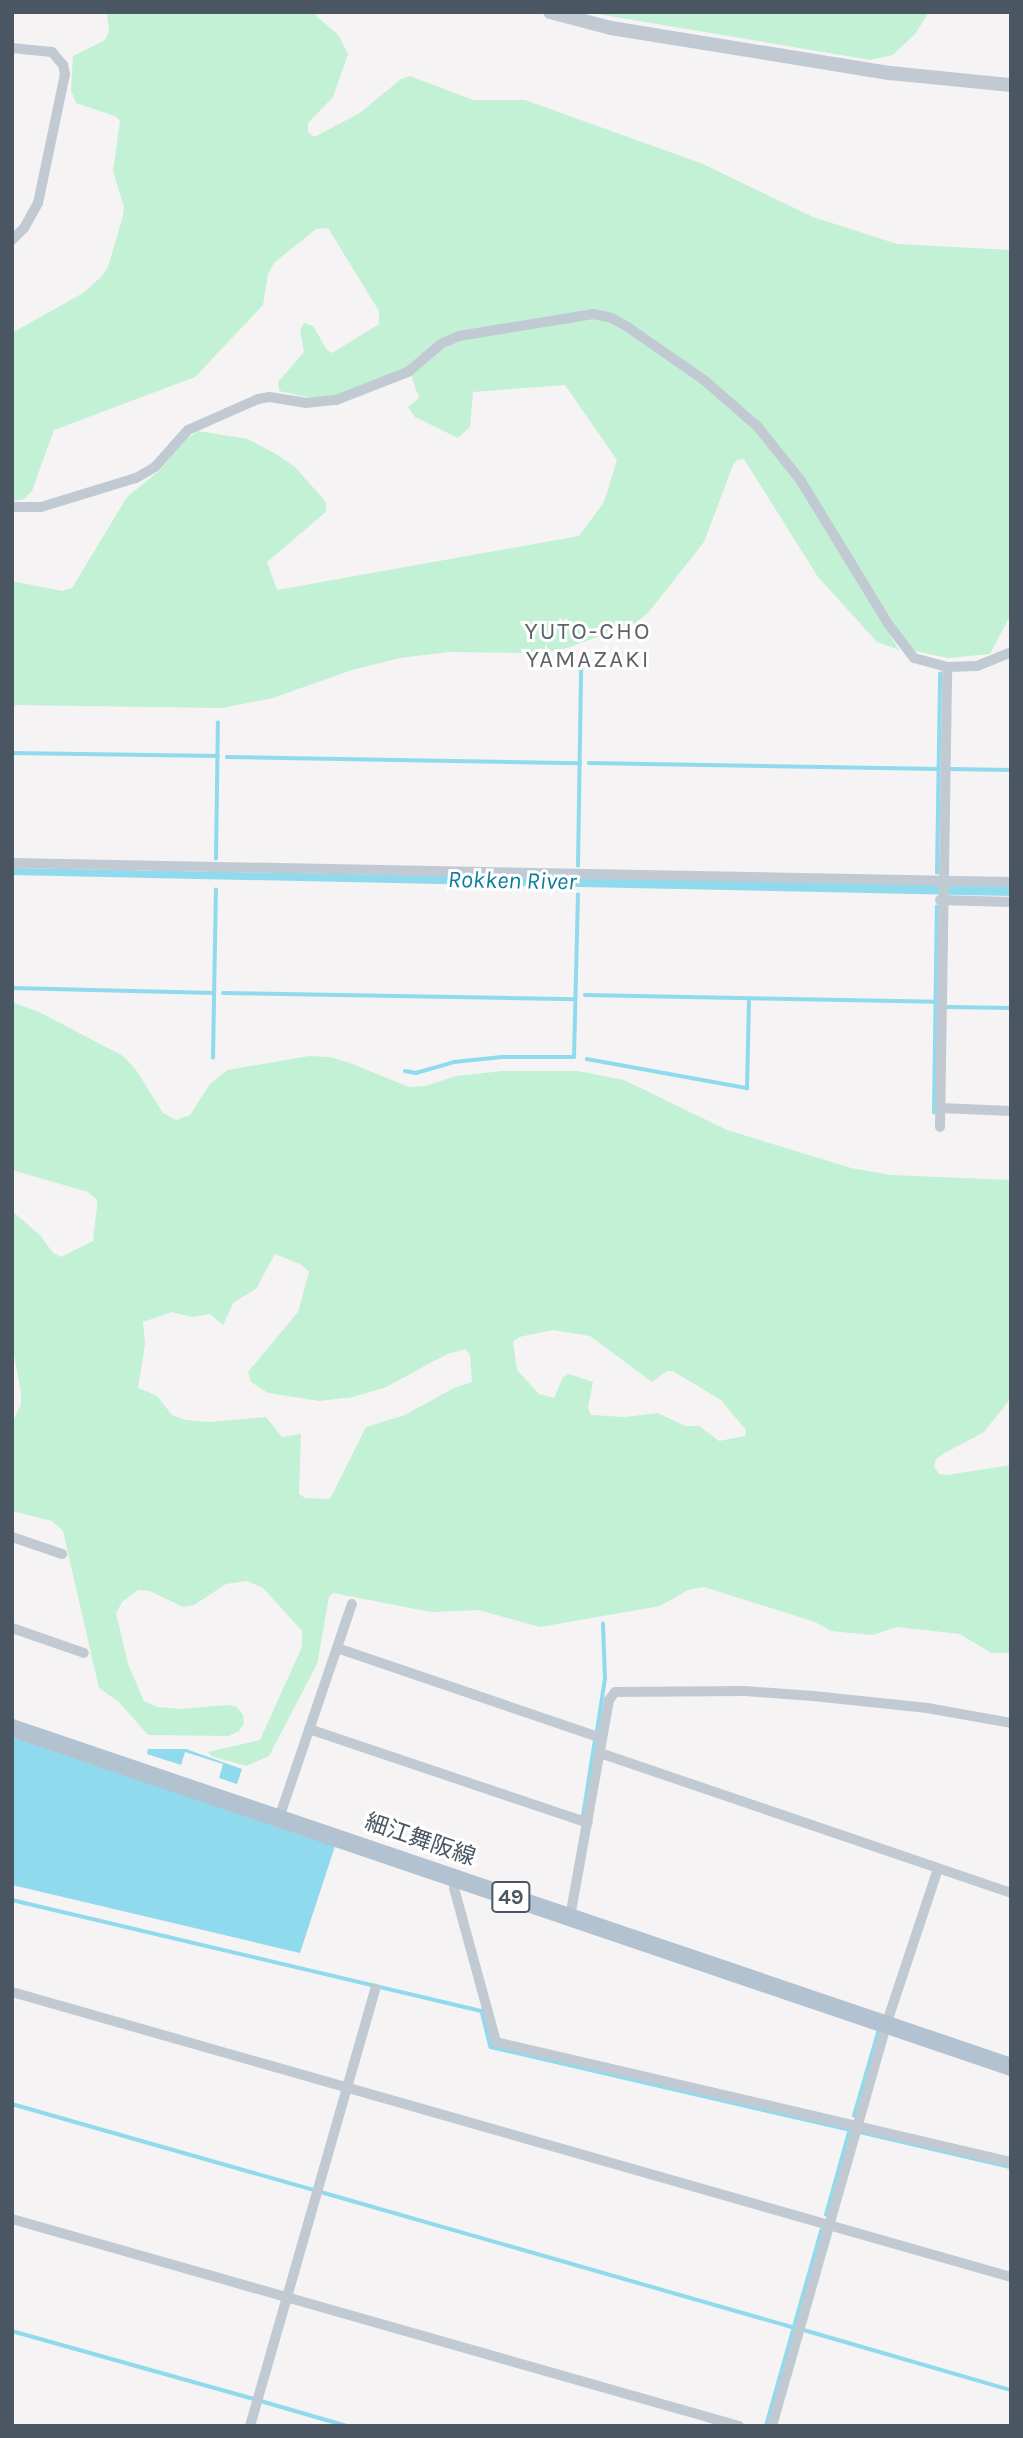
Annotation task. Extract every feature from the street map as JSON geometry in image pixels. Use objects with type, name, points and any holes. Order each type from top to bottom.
[{"type":"main road","name":"細江舞阪線","points":[[12,1728],[1011,2067]]},
{"type":"street","points":[[550,12],[611,28],[890,73],[1011,85]]},
{"type":"street","points":[[12,48],[52,52],[63,65],[65,74],[38,203],[28,222],[12,240]]},
{"type":"street","points":[[12,507],[41,507],[136,478],[155,467],[188,430],[263,397],[306,403],[336,400],[408,372],[441,344],[459,336],[593,314],[612,318],[629,328],[705,380],[757,426],[801,481],[881,612],[910,653],[920,662],[947,667],[977,666],[1011,652]]},
{"type":"street","points":[[940,1127],[947,667]]},
{"type":"street","points":[[12,863],[944,892],[1011,902]]},
{"type":"street","points":[[944,892],[1011,882]]},
{"type":"street","points":[[940,1108],[1011,1111]]},
{"type":"street","points":[[12,1537],[62,1554]]},
{"type":"street","points":[[279,1818],[352,1604]]},
{"type":"street","points":[[12,1628],[84,1653]]},
{"type":"street","points":[[337,1648],[603,1738]]},
{"type":"street","points":[[570,1917],[611,1695],[620,1691],[745,1691],[813,1696],[927,1708],[1011,1723]]},
{"type":"street","points":[[309,1729],[588,1823]]},
{"type":"street","points":[[600,1753],[1011,1893]]},
{"type":"street","points":[[772,2426],[886,2025],[938,1868]]},
{"type":"street","points":[[457,1879],[454,1888],[496,2042],[1011,2161]]},
{"type":"street","points":[[250,2426],[375,1989]]},
{"type":"street","points":[[12,1992],[1011,2277]]},
{"type":"street","points":[[12,2218],[739,2426]]},
{"type":"green space","points":[[107,12],[312,12],[339,36],[348,54],[333,97],[308,123],[308,132],[314,137],[360,113],[401,79],[410,76],[473,100],[525,100],[703,164],[813,217],[897,244],[1011,250],[1011,614],[990,654],[948,658],[915,651],[901,635],[804,478],[760,424],[707,377],[593,310],[458,332],[406,369],[335,396],[316,399],[279,391],[278,382],[304,352],[300,330],[304,323],[313,326],[327,350],[332,353],[379,324],[379,311],[328,228],[316,229],[274,263],[268,274],[263,305],[195,377],[54,430],[32,491],[24,499],[12,501],[12,333],[83,293],[101,277],[108,267],[123,216],[124,207],[113,171],[120,121],[115,116],[76,103],[71,90],[73,56],[105,40],[109,32]]},
{"type":"green space","points":[[586,12],[929,12],[915,34],[893,55],[870,60]]},
{"type":"green space","points":[[592,318],[611,322],[702,383],[754,429],[798,483],[899,650],[877,642],[818,577],[744,459],[737,460],[733,465],[704,542],[648,613],[635,623],[567,648],[543,653],[449,652],[400,658],[352,670],[273,698],[222,708],[12,705],[12,581],[62,591],[72,588],[127,497],[159,471],[185,440],[198,431],[248,439],[276,454],[295,467],[326,502],[326,512],[267,562],[277,590],[579,536],[604,502],[617,460],[565,385],[473,392],[470,427],[458,438],[415,417],[408,407],[419,398],[411,375],[436,353],[460,340]]},
{"type":"green space","points":[[12,1002],[39,1012],[123,1056],[136,1070],[163,1113],[176,1120],[190,1115],[210,1084],[227,1070],[309,1056],[330,1057],[350,1063],[409,1087],[425,1086],[456,1076],[503,1071],[578,1071],[624,1080],[727,1130],[851,1168],[891,1175],[1011,1180],[1011,1398],[984,1432],[943,1454],[936,1459],[934,1467],[939,1474],[947,1475],[1011,1465],[1011,1653],[991,1653],[960,1634],[897,1627],[872,1635],[831,1631],[815,1622],[704,1587],[688,1590],[660,1606],[540,1627],[479,1610],[431,1612],[333,1593],[329,1597],[317,1664],[269,1756],[246,1766],[211,1756],[208,1752],[260,1740],[302,1647],[302,1631],[263,1588],[247,1581],[226,1584],[194,1605],[183,1607],[150,1591],[138,1590],[122,1602],[116,1613],[128,1664],[144,1701],[157,1707],[181,1709],[228,1705],[237,1707],[243,1715],[244,1724],[239,1731],[229,1736],[148,1735],[119,1702],[99,1688],[63,1531],[52,1521],[12,1511],[12,1424],[21,1404],[21,1393],[12,1343],[12,1211],[40,1235],[53,1253],[61,1257],[93,1241],[97,1200],[88,1192],[12,1170]],"holes":[[[275,1254],[302,1265],[309,1272],[298,1312],[248,1372],[251,1382],[268,1393],[319,1401],[353,1397],[386,1387],[447,1354],[466,1349],[470,1355],[472,1382],[454,1388],[405,1415],[366,1427],[330,1499],[305,1498],[299,1494],[301,1434],[282,1437],[266,1417],[209,1422],[185,1420],[172,1415],[157,1396],[138,1388],[145,1344],[143,1322],[172,1312],[192,1317],[210,1314],[223,1325],[234,1302],[256,1289]],[[553,1330],[590,1336],[652,1382],[667,1371],[673,1371],[721,1400],[746,1430],[745,1436],[719,1441],[699,1426],[685,1426],[658,1413],[625,1417],[591,1415],[588,1408],[593,1382],[569,1374],[563,1377],[554,1398],[539,1394],[517,1370],[513,1342],[519,1337]]]},
{"type":"water","name":"Rokken River","points":[[12,868],[1011,886],[1011,896],[12,875]]},
{"type":"water","points":[[20,1738],[335,1846],[300,1953],[12,1885],[12,1739]]},
{"type":"water","points":[[148,1749],[186,1749],[242,1769],[237,1784],[219,1778],[223,1764],[185,1752],[181,1765],[147,1754]]},
{"type":"waterway","name":"Rokken River","points":[[578,866],[581,667]]},
{"type":"waterway","points":[[937,873],[940,674]]},
{"type":"waterway","points":[[216,859],[218,723]]},
{"type":"waterway","points":[[12,753],[218,756]]},
{"type":"waterway","points":[[227,757],[580,763]]},
{"type":"waterway","points":[[589,763],[939,769]]},
{"type":"waterway","points":[[950,769],[1011,770]]},
{"type":"waterway","points":[[213,1058],[216,890]]},
{"type":"waterway","name":"Rokken River","points":[[405,1071],[416,1073],[454,1062],[502,1057],[574,1057],[578,895]]},
{"type":"waterway","points":[[934,1113],[937,907]]},
{"type":"waterway","points":[[12,988],[214,993]]},
{"type":"waterway","points":[[223,993],[575,999]]},
{"type":"waterway","points":[[585,995],[936,1002]]},
{"type":"waterway","points":[[587,1059],[747,1088],[749,999]]},
{"type":"waterway","points":[[948,1007],[1011,1008]]},
{"type":"waterway","points":[[597,1731],[605,1679],[603,1624]]},
{"type":"waterway","points":[[583,1816],[595,1740]]},
{"type":"waterway","points":[[12,1900],[482,2011],[491,2047],[851,2130]]},
{"type":"waterway","points":[[854,2116],[878,2033]]},
{"type":"waterway","points":[[12,2104],[313,2190]]},
{"type":"waterway","points":[[826,2215],[850,2129]]},
{"type":"waterway","points":[[860,2132],[1011,2167]]},
{"type":"waterway","points":[[321,2192],[795,2328]]},
{"type":"waterway","points":[[766,2426],[821,2231]]},
{"type":"waterway","points":[[804,2330],[1011,2390]]},
{"type":"waterway","points":[[12,2331],[254,2399]]},
{"type":"waterway","points":[[261,2401],[347,2426]]},
{"type":"district","name":"YUTO-CHO YAMAZAKI","points":[[588,646]]}]
